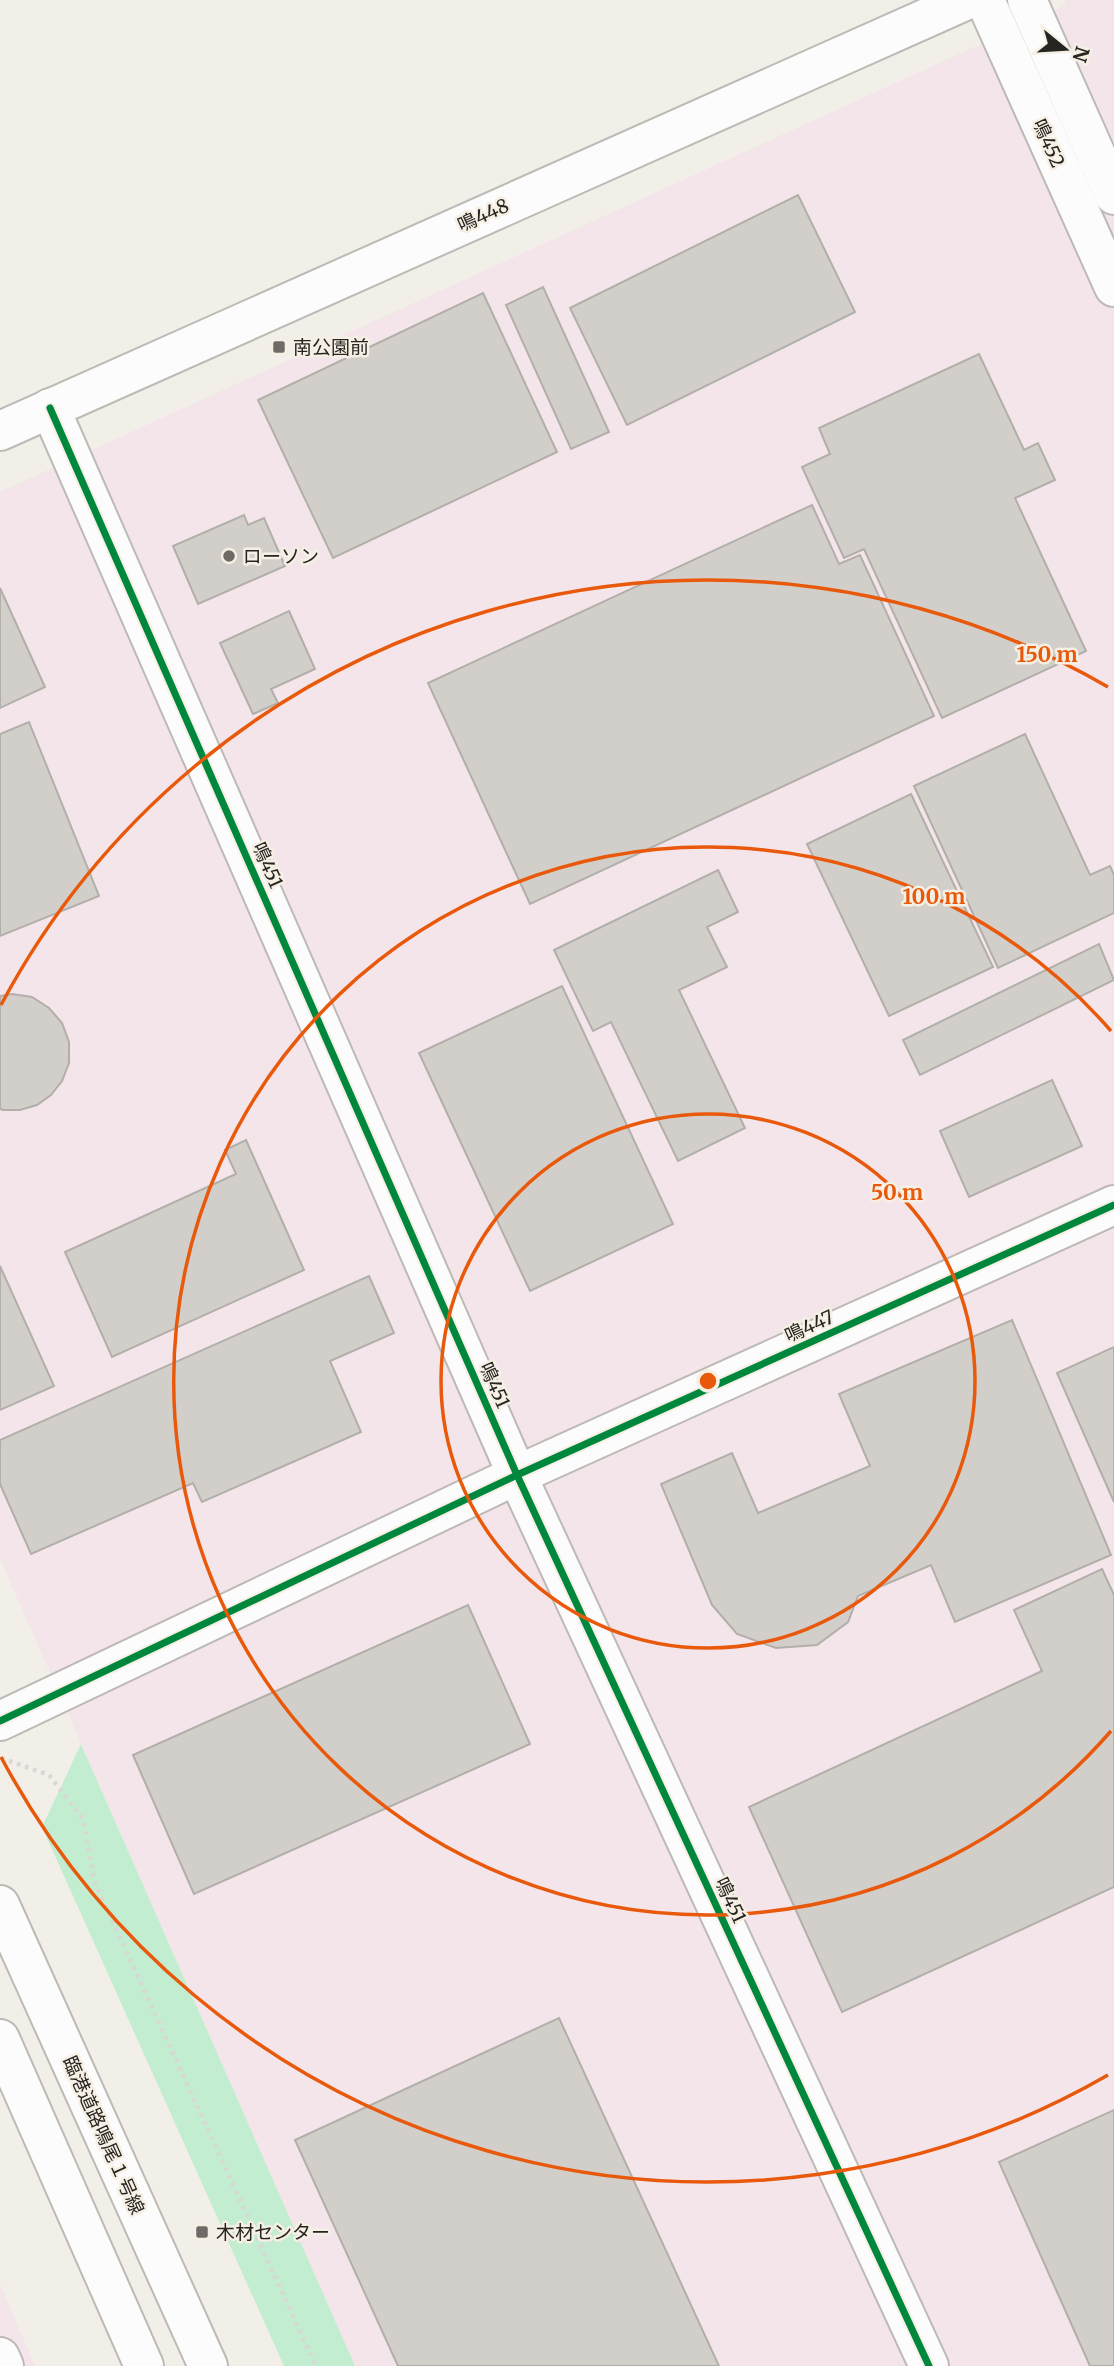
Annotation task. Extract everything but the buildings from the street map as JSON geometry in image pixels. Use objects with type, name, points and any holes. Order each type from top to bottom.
[{"type":"street","name":"鳴448","points":[[0,431],[967,0]]},
{"type":"street","name":"鳴452","points":[[985,0],[1114,287]]},
{"type":"street","name":"鳴452","points":[[1027,0],[1114,195]]},
{"type":"street","name":"鳴451","points":[[51,408],[517,1475],[929,2366]]},
{"type":"street","name":"鳴447","points":[[0,1721],[517,1475],[1114,1205]]},
{"type":"street","name":"臨港道路鳴尾１号線","points":[[0,1905],[208,2366]]},
{"type":"street","points":[[0,2028],[46,2006]]},
{"type":"street","points":[[0,2039],[144,2366]]},
{"type":"street","points":[[0,2357],[4,2366]]},
{"type":"path","points":[[0,1758],[49,1775],[83,1819],[94,1883],[316,2366]]},
{"type":"shaded area","points":[[1064,0],[1114,0],[1114,2366],[355,2366],[0,1559],[0,492],[1066,5]]},
{"type":"shaded area","points":[[0,2284],[35,2366],[0,2366]]},
{"type":"green space","points":[[81,1744],[355,2366],[284,2366],[42,1827]]},
{"type":"cycle path","points":[[50,408],[517,1475],[929,2366]]},
{"type":"cycle path","points":[[0,1721],[517,1475],[1114,1205]]},
{"type":"place","name":"南公園前","points":[[279,347]]},
{"type":"place","name":"ローソン","points":[[229,556]]},
{"type":"place","name":"木材センター","points":[[202,2232]]}]
